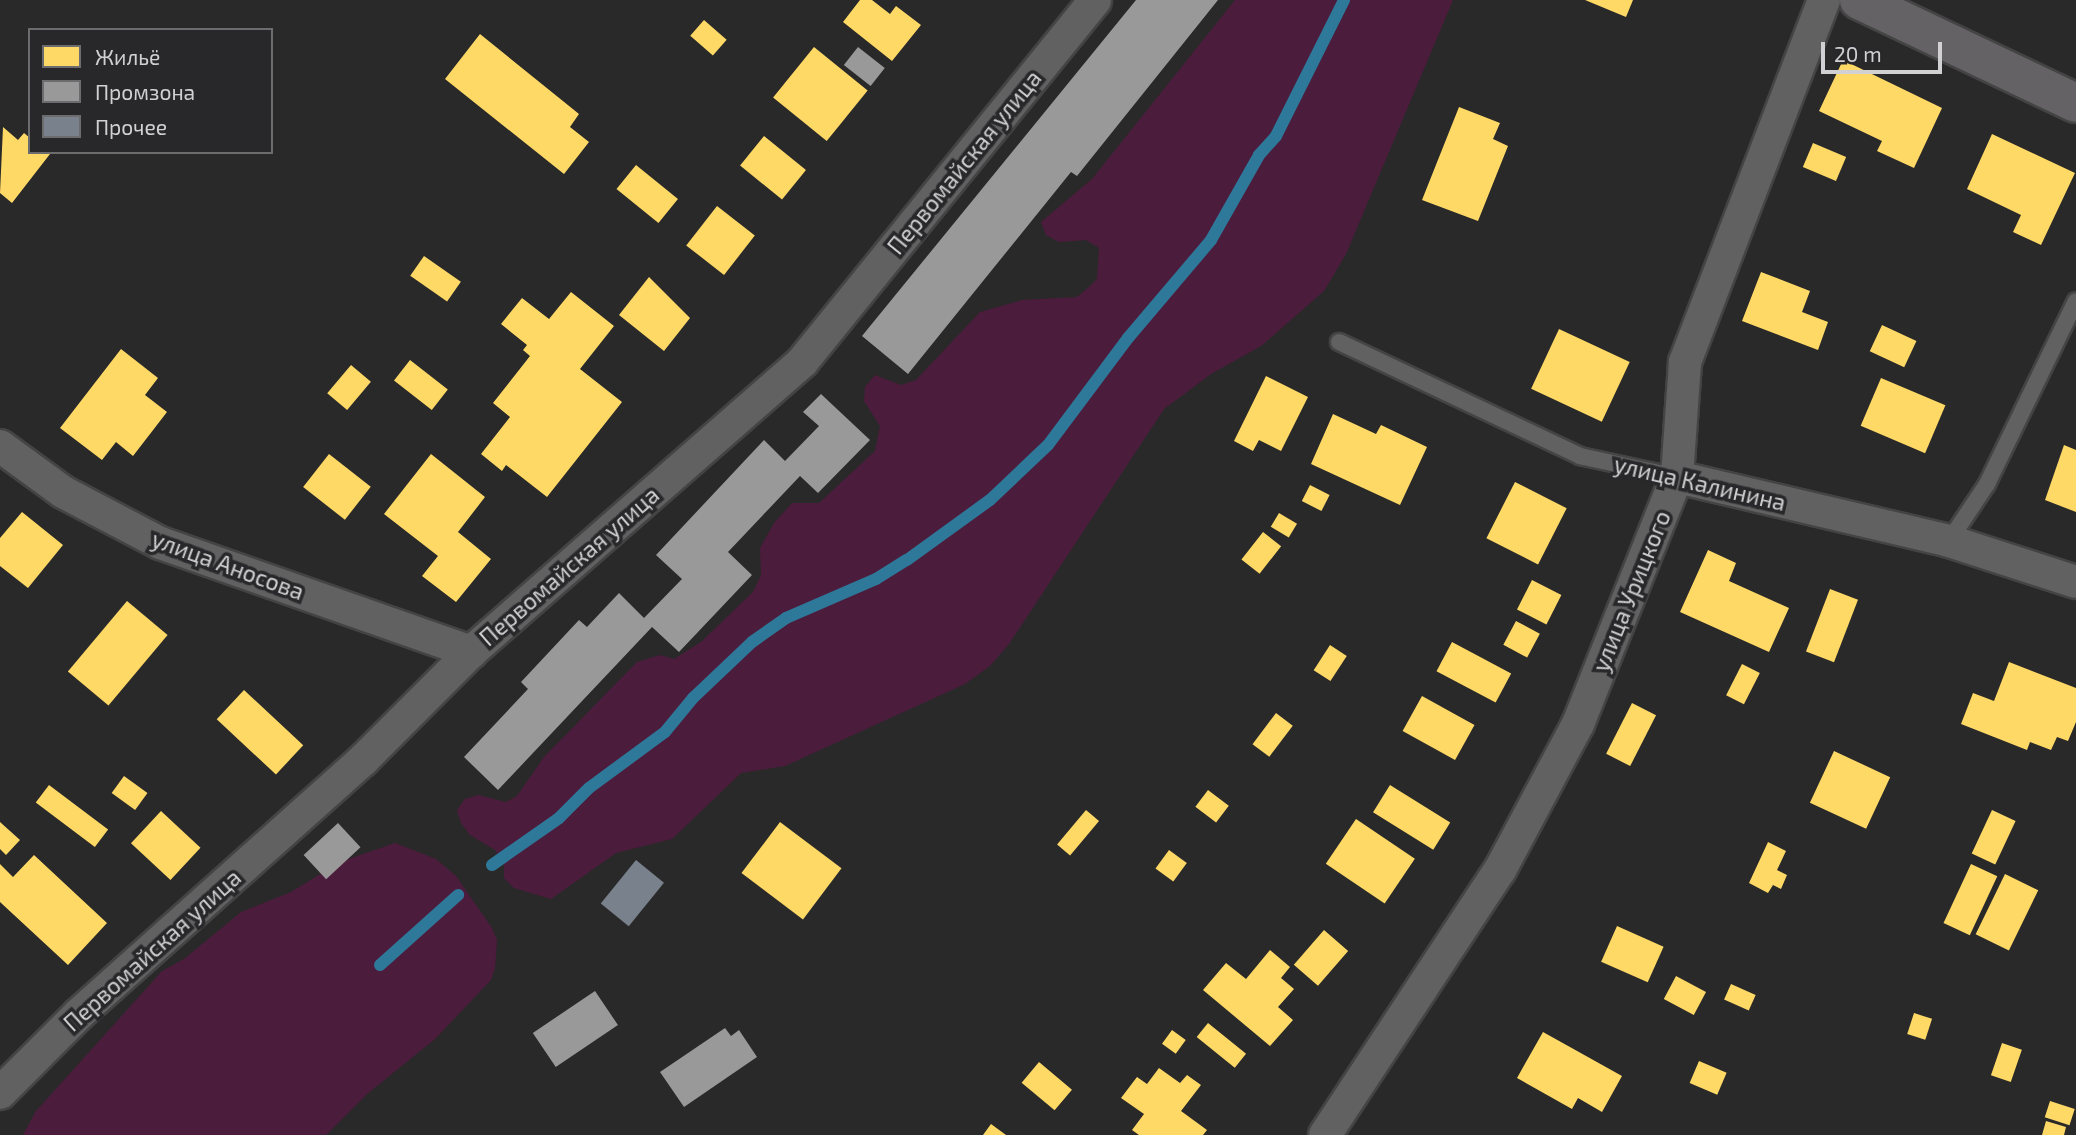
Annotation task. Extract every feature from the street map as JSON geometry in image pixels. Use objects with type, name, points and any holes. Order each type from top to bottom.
[{"type":"main road","points":[[1859,0],[2076,103]]},
{"type":"street","name":"Первомайская улица","points":[[0,1093],[79,1014],[363,760],[471,652],[803,361],[1095,0]]},
{"type":"street","name":"улица Урицкого","points":[[1325,1135],[1500,870],[1578,724],[1677,477],[1685,362],[1824,0]]},
{"type":"street","name":"улица Аносова","points":[[0,446],[63,492],[160,543],[471,652]]},
{"type":"street","name":"улица Калинина","points":[[1677,477],[1949,541],[2076,582]]},
{"type":"lane","points":[[1949,541],[1987,484],[2076,301]]},
{"type":"lane","name":"улица Калинина","points":[[1339,342],[1580,456],[1677,477]]},
{"type":"shaded area","points":[[1235,0],[1453,0],[1346,254],[1324,291],[1261,346],[1211,374],[1164,409],[1009,644],[990,666],[965,684],[785,766],[741,773],[672,839],[616,853],[551,899],[514,888],[504,878],[504,863],[495,850],[470,835],[461,823],[457,810],[465,799],[478,795],[506,802],[517,796],[544,757],[637,662],[660,655],[674,659],[701,642],[753,592],[761,575],[760,548],[774,523],[792,503],[819,503],[875,451],[880,426],[864,401],[865,387],[875,375],[901,385],[916,380],[980,312],[1022,300],[1077,297],[1097,279],[1099,248],[1086,240],[1059,242],[1046,235],[1041,222],[1092,179]]},
{"type":"shaded area","points":[[395,843],[436,859],[456,876],[492,928],[497,940],[495,968],[491,980],[435,1039],[367,1094],[326,1135],[23,1135],[36,1111],[162,971],[184,959],[241,912],[291,892],[340,862]]},
{"type":"building: Жильё","points":[[860,0],[872,0],[890,14],[896,6],[921,25],[892,61],[843,22]]},
{"type":"building: Жильё","points":[[1585,0],[1633,0],[1626,17]]},
{"type":"building: Жильё","points":[[704,20],[727,40],[713,56],[690,36]]},
{"type":"building: Жильё","points":[[480,34],[579,114],[570,127],[589,142],[564,174],[445,79]]},
{"type":"building: Жильё","points":[[814,47],[868,90],[827,141],[773,98]]},
{"type":"building: Жильё","points":[[1843,60],[1942,108],[1914,168],[1877,151],[1882,141],[1819,111]]},
{"type":"building: Жильё","points":[[1459,107],[1500,123],[1493,139],[1508,146],[1478,221],[1422,200]]},
{"type":"building: Жильё","points":[[3,127],[18,140],[24,133],[28,136],[28,154],[50,154],[12,203],[0,193]]},
{"type":"building: Жильё","points":[[1992,134],[2075,173],[2041,245],[2013,232],[2021,215],[1967,189]]},
{"type":"building: Жильё","points":[[764,136],[806,170],[782,200],[740,166]]},
{"type":"building: Жильё","points":[[1813,143],[1846,157],[1836,181],[1803,167]]},
{"type":"building: Жильё","points":[[636,165],[678,199],[658,223],[616,189]]},
{"type":"building: Жильё","points":[[717,206],[755,236],[724,275],[686,245]]},
{"type":"building: Жильё","points":[[424,256],[461,282],[447,301],[410,276]]},
{"type":"building: Жильё","points":[[1761,272],[1810,291],[1802,312],[1828,322],[1818,350],[1742,321]]},
{"type":"building: Жильё","points":[[649,277],[690,318],[664,351],[619,315]]},
{"type":"building: Жильё","points":[[571,292],[614,326],[580,369],[622,402],[547,497],[506,465],[502,471],[481,454],[510,417],[493,403],[530,356],[523,350],[527,345],[501,324],[522,298],[549,319]]},
{"type":"building: Жильё","points":[[1882,325],[1916,341],[1904,367],[1870,351]]},
{"type":"building: Жильё","points":[[1559,329],[1630,362],[1602,422],[1531,389]]},
{"type":"building: Жильё","points":[[121,349],[158,378],[145,395],[167,412],[133,456],[116,442],[102,460],[60,428]]},
{"type":"building: Жильё","points":[[410,360],[448,390],[432,410],[394,380]]},
{"type":"building: Жильё","points":[[351,365],[371,382],[347,410],[327,393]]},
{"type":"building: Жильё","points":[[1266,376],[1308,397],[1281,451],[1259,440],[1253,451],[1234,441]]},
{"type":"building: Жильё","points":[[1881,378],[1945,405],[1925,453],[1861,426]]},
{"type":"building: Жильё","points":[[1333,414],[1376,434],[1381,425],[1427,447],[1400,505],[1311,464]]},
{"type":"building: Жильё","points":[[2064,445],[2076,450],[2076,512],[2045,500]]},
{"type":"building: Жильё","points":[[329,454],[371,487],[345,520],[303,487]]},
{"type":"building: Жильё","points":[[431,454],[485,497],[458,532],[491,559],[456,602],[422,576],[438,556],[384,514]]},
{"type":"building: Жильё","points":[[1515,482],[1567,508],[1538,564],[1486,538]]},
{"type":"building: Жильё","points":[[1310,485],[1330,495],[1321,511],[1302,501]]},
{"type":"building: Жильё","points":[[22,512],[63,545],[28,588],[0,566],[0,538]]},
{"type":"building: Жильё","points":[[1279,513],[1297,524],[1289,538],[1271,527]]},
{"type":"building: Жильё","points":[[1263,532],[1281,546],[1260,574],[1241,560]]},
{"type":"building: Жильё","points":[[1708,550],[1736,563],[1729,581],[1789,608],[1769,652],[1680,612]]},
{"type":"building: Жильё","points":[[1532,580],[1561,595],[1546,624],[1517,609]]},
{"type":"building: Жильё","points":[[1830,589],[1858,600],[1834,662],[1806,652]]},
{"type":"building: Жильё","points":[[127,601],[168,635],[108,706],[68,671]]},
{"type":"building: Жильё","points":[[1516,621],[1540,634],[1527,658],[1503,645]]},
{"type":"building: Жильё","points":[[1452,642],[1511,673],[1496,703],[1437,671]]},
{"type":"building: Жильё","points":[[1330,645],[1347,656],[1330,681],[1314,670]]},
{"type":"building: Жильё","points":[[2009,662],[2076,688],[2076,722],[2068,741],[2057,737],[2051,750],[2030,742],[2027,750],[1961,724],[1973,693],[1994,701]]},
{"type":"building: Жильё","points":[[1742,664],[1760,673],[1744,704],[1726,695]]},
{"type":"building: Жильё","points":[[244,690],[303,745],[276,774],[217,719]]},
{"type":"building: Жильё","points":[[1422,696],[1474,725],[1455,760],[1403,731]]},
{"type":"building: Жильё","points":[[1632,703],[1656,715],[1630,766],[1606,754]]},
{"type":"building: Жильё","points":[[1276,713],[1293,726],[1269,757],[1253,744]]},
{"type":"building: Жильё","points":[[1834,751],[1890,777],[1866,829],[1810,803]]},
{"type":"building: Жильё","points":[[124,776],[147,793],[135,810],[112,793]]},
{"type":"building: Жильё","points":[[49,785],[108,830],[95,847],[36,803]]},
{"type":"building: Жильё","points":[[1390,785],[1450,823],[1433,850],[1373,812]]},
{"type":"building: Жильё","points":[[1208,790],[1229,806],[1216,822],[1195,807]]},
{"type":"building: Жильё","points":[[1086,810],[1099,821],[1070,855],[1057,844]]},
{"type":"building: Жильё","points":[[1992,810],[2016,821],[1995,864],[1972,854]]},
{"type":"building: Жильё","points":[[161,811],[200,848],[170,880],[131,843]]},
{"type":"building: Жильё","points":[[1356,819],[1415,859],[1385,903],[1326,864]]},
{"type":"building: Жильё","points":[[0,822],[20,840],[6,855],[0,849]]},
{"type":"building: Жильё","points":[[780,822],[841,868],[803,919],[741,873]]},
{"type":"building: Жильё","points":[[1768,842],[1786,851],[1777,870],[1787,875],[1781,889],[1773,885],[1768,893],[1749,883]]},
{"type":"building: Жильё","points":[[1169,850],[1187,863],[1173,882],[1155,869]]},
{"type":"building: Жильё","points":[[34,855],[107,923],[68,965],[0,902],[0,864],[13,877]]},
{"type":"building: Жильё","points":[[1971,864],[1997,876],[1970,935],[1944,923]]},
{"type":"building: Жильё","points":[[2005,874],[2038,890],[2009,950],[1976,934]]},
{"type":"building: Жильё","points":[[1617,926],[1664,947],[1648,982],[1601,962]]},
{"type":"building: Жильё","points":[[1324,930],[1348,951],[1318,986],[1294,965]]},
{"type":"building: Жильё","points":[[1270,950],[1290,967],[1281,978],[1294,989],[1278,1007],[1293,1020],[1270,1046],[1203,990],[1226,963],[1246,979]]},
{"type":"building: Жильё","points":[[1676,976],[1706,992],[1694,1015],[1664,999]]},
{"type":"building: Жильё","points":[[1731,984],[1756,995],[1749,1011],[1724,1000]]},
{"type":"building: Жильё","points":[[1914,1013],[1932,1019],[1925,1040],[1907,1034]]},
{"type":"building: Жильё","points":[[1208,1023],[1246,1054],[1235,1068],[1197,1037]]},
{"type":"building: Жильё","points":[[1172,1030],[1186,1040],[1176,1054],[1162,1044]]},
{"type":"building: Жильё","points":[[1543,1032],[1622,1076],[1602,1112],[1578,1098],[1572,1109],[1517,1078]]},
{"type":"building: Жильё","points":[[2002,1043],[2022,1050],[2011,1082],[1991,1075]]},
{"type":"building: Жильё","points":[[1699,1061],[1727,1073],[1717,1095],[1690,1083]]},
{"type":"building: Жильё","points":[[1039,1062],[1072,1090],[1055,1110],[1022,1083]]},
{"type":"building: Жильё","points":[[1159,1068],[1180,1083],[1187,1075],[1201,1085],[1181,1111],[1207,1130],[1203,1135],[1139,1135],[1132,1130],[1144,1114],[1121,1098],[1137,1077],[1147,1084]]},
{"type":"building: Жильё","points":[[2050,1101],[2075,1109],[2069,1125],[2045,1117]]},
{"type":"building: Жильё","points":[[2046,1121],[2066,1127],[2064,1135],[2042,1135]]},
{"type":"building: Жильё","points":[[991,1124],[1006,1135],[983,1135]]},
{"type":"building: Промзона","points":[[1136,0],[1218,0],[1077,176],[1071,172],[908,374],[862,336]]},
{"type":"building: Промзона","points":[[858,47],[885,68],[871,86],[844,65]]},
{"type":"building: Промзона","points":[[821,394],[870,440],[818,493],[800,476],[728,552],[752,575],[679,652],[652,627],[498,790],[464,757],[528,689],[521,682],[579,620],[587,627],[619,593],[644,618],[682,579],[656,555],[764,440],[785,461],[819,426],[803,412]]},
{"type":"building: Промзона","points":[[338,823],[361,847],[326,879],[304,855]]},
{"type":"building: Промзона","points":[[595,991],[618,1025],[556,1067],[533,1033]]},
{"type":"building: Промзона","points":[[725,1028],[731,1036],[739,1030],[757,1057],[684,1107],[660,1072]]},
{"type":"building: Прочее","points":[[636,860],[664,883],[629,926],[601,904]]},
{"type":"waterway","points":[[492,865],[559,818],[589,788],[665,732],[693,698],[752,642],[786,618],[876,579],[907,560],[990,500],[1048,445],[1128,338],[1211,240],[1259,155],[1276,136],[1344,0]]},
{"type":"waterway","points":[[380,965],[458,895]]}]
